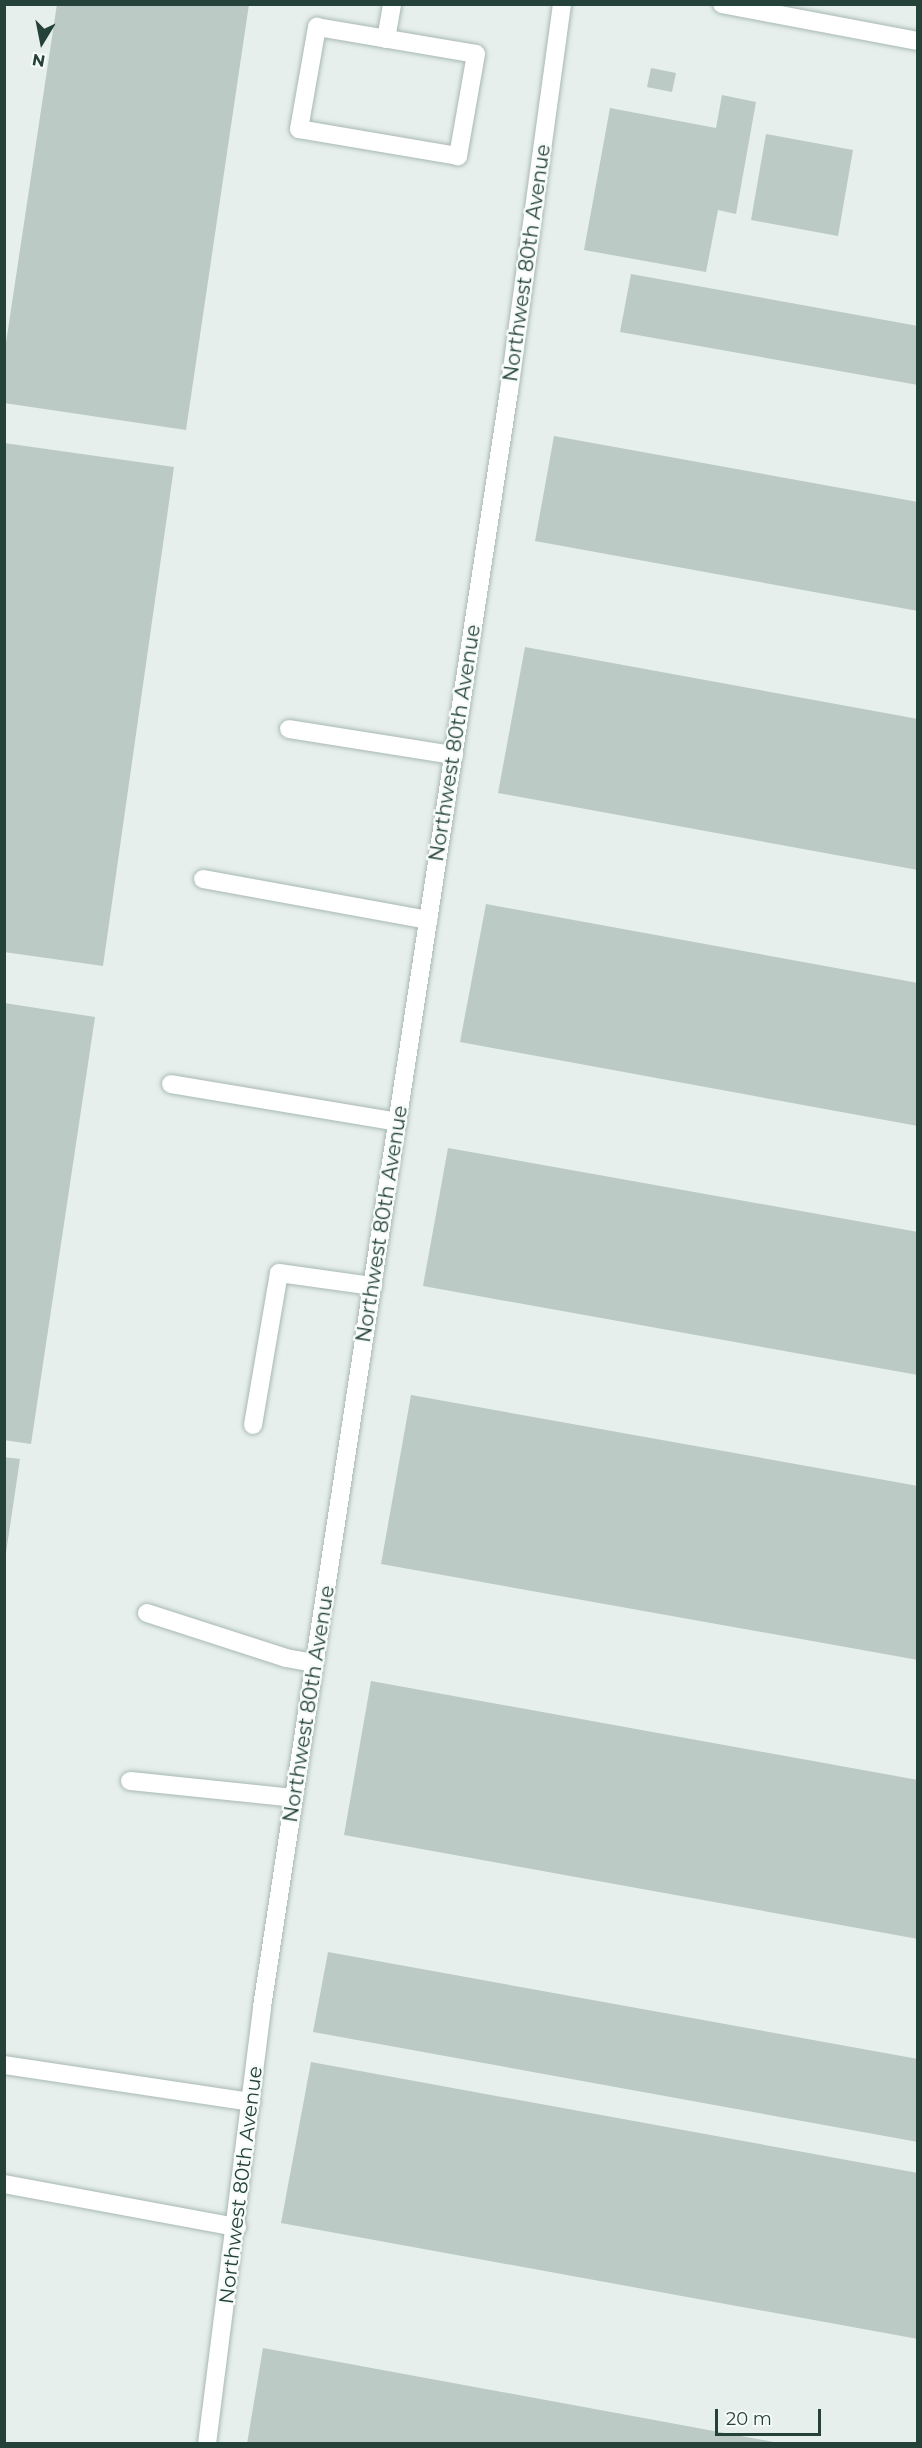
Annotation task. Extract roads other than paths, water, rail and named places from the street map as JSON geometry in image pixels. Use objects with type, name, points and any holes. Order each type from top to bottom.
[{"type":"street","points":[[386,39],[392,4]]},
{"type":"street","name":"Northwest 80th Avenue","points":[[207,2444],[237,2227],[251,2102],[294,1798],[454,755],[562,4]]},
{"type":"street","points":[[722,4],[814,13],[918,41]]},
{"type":"street","points":[[316,27],[386,39],[476,54],[458,156],[299,129],[316,27]]},
{"type":"street","points":[[290,729],[454,755]]},
{"type":"street","points":[[203,879],[428,920]]},
{"type":"street","points":[[171,1084],[398,1122]]},
{"type":"street","points":[[253,1425],[279,1273],[373,1286]]},
{"type":"street","points":[[147,1613],[286,1658],[315,1663]]},
{"type":"street","points":[[130,1781],[294,1798]]},
{"type":"street","points":[[4,2065],[251,2102]]},
{"type":"street","points":[[4,2184],[237,2227]]}]
